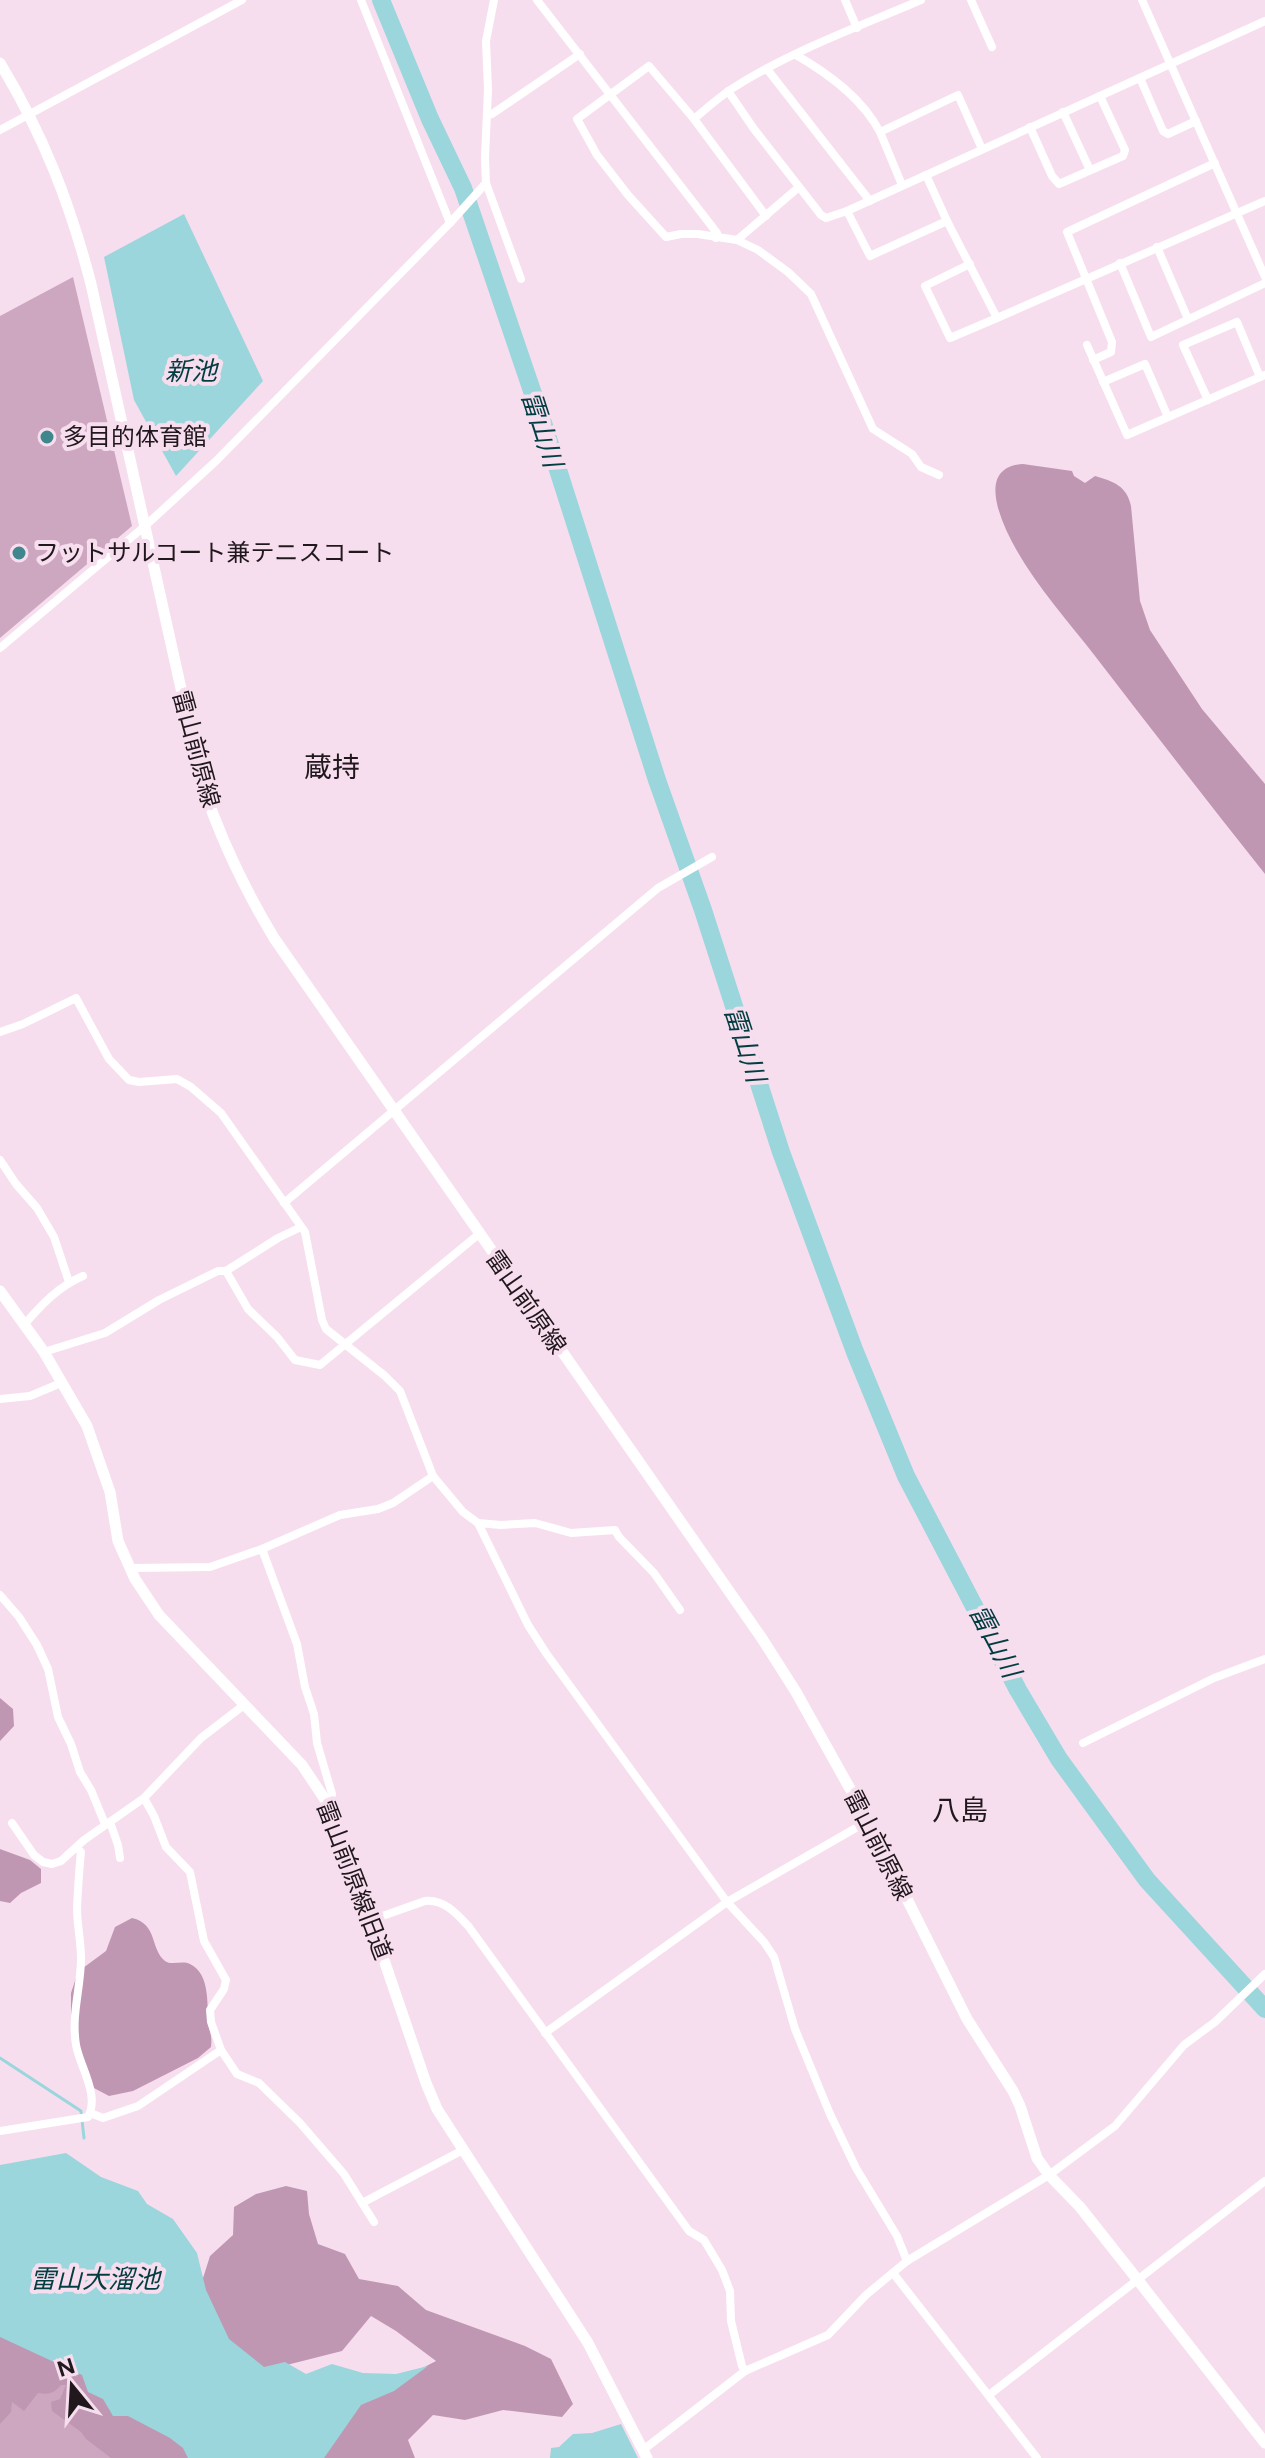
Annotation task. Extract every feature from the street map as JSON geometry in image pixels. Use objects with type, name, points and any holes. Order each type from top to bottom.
[{"type":"main road","name":"雷山前原線","points":[[0,63],[29,115],[62,188],[80,241],[202,783],[236,871],[274,938],[761,1637],[796,1692],[868,1821],[967,2019],[1013,2091],[1037,2158],[1080,2207],[1265,2443]]},
{"type":"main road","name":"雷山前原線旧道","points":[[0,1291],[44,1352],[87,1426],[110,1492],[118,1541],[130,1570],[159,1615],[295,1757],[326,1801],[338,1824],[437,2109],[588,2343],[645,2454]]},
{"type":"street","points":[[0,130],[242,0]]},
{"type":"street","points":[[361,0],[452,220]]},
{"type":"street","points":[[494,0],[486,41],[487,115],[483,185],[521,279]]},
{"type":"street","points":[[537,0],[717,233],[716,238]]},
{"type":"street","points":[[845,0],[857,28]]},
{"type":"street","points":[[887,0],[893,12]]},
{"type":"street","points":[[694,119],[728,91],[767,69],[921,0]]},
{"type":"street","points":[[971,0],[992,47]]},
{"type":"street","points":[[1120,263],[1151,337],[1265,280],[1262,261],[1237,213],[1142,0]]},
{"type":"street","points":[[728,91],[754,129],[826,218],[870,201],[1265,21]]},
{"type":"street","points":[[487,115],[580,54]]},
{"type":"street","points":[[796,55],[822,70],[869,111],[902,185]]},
{"type":"street","points":[[766,216],[694,119],[649,66],[577,119],[597,155],[666,237],[681,234],[737,240],[771,259],[811,294],[873,429],[912,454],[921,467],[939,475]]},
{"type":"street","points":[[767,69],[870,201]]},
{"type":"street","points":[[1140,78],[1163,131],[1168,134],[1196,121]]},
{"type":"street","points":[[880,132],[958,95],[982,149]]},
{"type":"street","points":[[1030,127],[1052,176],[1059,184],[1123,156],[1125,150],[1100,96]]},
{"type":"street","points":[[1063,112],[1090,170]]},
{"type":"street","points":[[1093,360],[1111,352],[1112,342],[1067,232],[1215,163]]},
{"type":"street","points":[[926,175],[997,318]]},
{"type":"street","points":[[0,648],[145,526],[216,461],[483,185]]},
{"type":"street","points":[[737,240],[799,187]]},
{"type":"street","points":[[970,264],[925,286],[950,338],[1265,201]]},
{"type":"street","points":[[847,211],[870,256],[947,221]]},
{"type":"street","points":[[1157,247],[1188,319]]},
{"type":"street","points":[[1087,345],[1127,435],[1208,400],[1262,376],[1237,322],[1183,345],[1208,400]]},
{"type":"street","points":[[1103,382],[1145,364],[1168,417]]},
{"type":"street","points":[[284,1203],[669,880],[712,857]]},
{"type":"street","points":[[0,1032],[76,998],[109,1059],[129,1080],[177,1079],[221,1113],[305,1232],[326,1329],[400,1391],[433,1476],[463,1512],[478,1523],[528,1625],[546,1653],[727,1902],[774,1957],[795,2029],[830,2114],[856,2168],[897,2236],[907,2261]]},
{"type":"street","points":[[0,1160],[37,1208],[54,1237],[69,1282]]},
{"type":"street","points":[[44,1352],[105,1333],[159,1300],[218,1271],[226,1271],[301,1227]]},
{"type":"street","points":[[226,1271],[248,1309],[295,1360],[320,1365],[479,1234]]},
{"type":"street","points":[[24,1325],[40,1306],[69,1282],[83,1276]]},
{"type":"street","points":[[0,1399],[30,1396],[61,1383]]},
{"type":"street","points":[[130,1570],[210,1567],[262,1549],[340,1515],[378,1509],[393,1503],[433,1476]]},
{"type":"street","points":[[478,1523],[535,1523],[571,1533],[615,1530],[654,1573],[680,1610]]},
{"type":"street","points":[[262,1549],[297,1644],[314,1714],[317,1743],[332,1794],[331,1799],[326,1801]]},
{"type":"street","points":[[0,1595],[19,1617],[48,1669],[58,1717],[80,1772],[118,1845],[120,1858]]},
{"type":"street","points":[[1083,1743],[1214,1678],[1265,1659]]},
{"type":"street","points":[[12,1823],[34,1855],[43,1862],[52,1864],[61,1861],[107,1823],[144,1798],[201,1738],[244,1705]]},
{"type":"street","points":[[144,1798],[166,1847],[190,1872],[204,1941],[226,1980],[224,1989],[210,2010],[221,2050],[237,2074],[259,2083],[300,2123],[344,2174],[374,2222]]},
{"type":"street","points":[[545,2033],[727,1902],[868,1821]]},
{"type":"street","points":[[77,1848],[81,1852],[77,1905],[81,1953],[80,1982],[73,2012],[76,2048],[91,2095],[85,2116]]},
{"type":"street","points":[[371,1920],[434,1900],[451,1909],[469,1927],[689,2231],[704,2240],[722,2270],[730,2291],[731,2321],[745,2371]]},
{"type":"street","points":[[645,2454],[745,2371],[828,2335],[866,2295],[907,2261],[1049,2175],[1115,2126],[1184,2045],[1215,2022],[1265,1974]]},
{"type":"street","points":[[0,2131],[85,2116],[103,2118],[138,2106],[221,2050]]},
{"type":"street","points":[[362,2203],[463,2150]]},
{"type":"street","points":[[989,2395],[1265,2181]]},
{"type":"street","points":[[893,2273],[1037,2458]]},
{"type":"shaded area","points":[[73,277],[132,526],[0,638],[0,316]]},
{"type":"shaded area","points":[[1023,464],[1072,471],[1085,483],[1095,476],[1113,482],[1123,489],[1129,499],[1140,601],[1150,630],[1202,709],[1265,784],[1265,874],[1054,604],[1015,548],[1005,528],[995,492],[998,478],[1006,468]]},
{"type":"shaded area","points":[[0,1698],[13,1709],[14,1726],[0,1741]]},
{"type":"shaded area","points":[[0,1849],[30,1860],[41,1869],[41,1883],[21,1893],[10,1903],[0,1901]]},
{"type":"shaded area","points":[[132,1918],[150,1931],[165,1961],[190,1964],[202,1976],[207,1993],[211,2047],[198,2058],[133,2091],[109,2096],[92,2087],[71,2033],[71,1993],[83,1968],[106,1951],[115,1927]]},
{"type":"shaded area","points":[[286,2186],[307,2191],[309,2214],[318,2244],[345,2254],[359,2279],[398,2286],[426,2310],[525,2346],[551,2359],[573,2404],[562,2417],[503,2410],[465,2420],[433,2415],[408,2440],[415,2458],[320,2458],[359,2401],[436,2361],[371,2316],[342,2351],[259,2372],[227,2348],[198,2294],[210,2256],[233,2235],[234,2207],[256,2194]]},
{"type":"shaded area","points":[[0,2332],[92,2378],[197,2458],[111,2458],[52,2411],[51,2402],[60,2399],[66,2385],[51,2393],[38,2393],[24,2411],[12,2402],[11,2412],[0,2424]]},
{"type":"shaded area","points":[[0,2352],[65,2376],[177,2458],[0,2458]]},
{"type":"water","name":"新池","points":[[184,214],[263,381],[176,476],[134,400],[104,257]]},
{"type":"water","name":"雷山大溜池","points":[[66,2153],[101,2177],[138,2191],[147,2204],[173,2219],[197,2253],[206,2290],[229,2339],[264,2367],[285,2362],[306,2374],[332,2364],[363,2373],[396,2374],[428,2366],[394,2391],[361,2405],[324,2458],[188,2458],[183,2448],[170,2438],[128,2416],[113,2416],[103,2399],[88,2392],[82,2375],[0,2337],[0,2165]]},
{"type":"water","points":[[621,2424],[638,2458],[550,2458],[551,2448],[559,2447],[573,2434],[592,2433]]},
{"type":"waterway","name":"雷山川","points":[[381,0],[430,119],[463,188],[781,1152],[855,1352],[906,1476],[1018,1690],[1059,1759],[1147,1880],[1265,2009]]},
{"type":"waterway","points":[[0,2058],[81,2111],[84,2138]]},
{"type":"place","name":"多目的体育館","points":[[47,437]]},
{"type":"place","name":"フットサルコート兼テニスコート","points":[[19,553]]},
{"type":"district","name":"蔵持","points":[[332,767]]},
{"type":"district","name":"八島","points":[[960,1810]]}]
